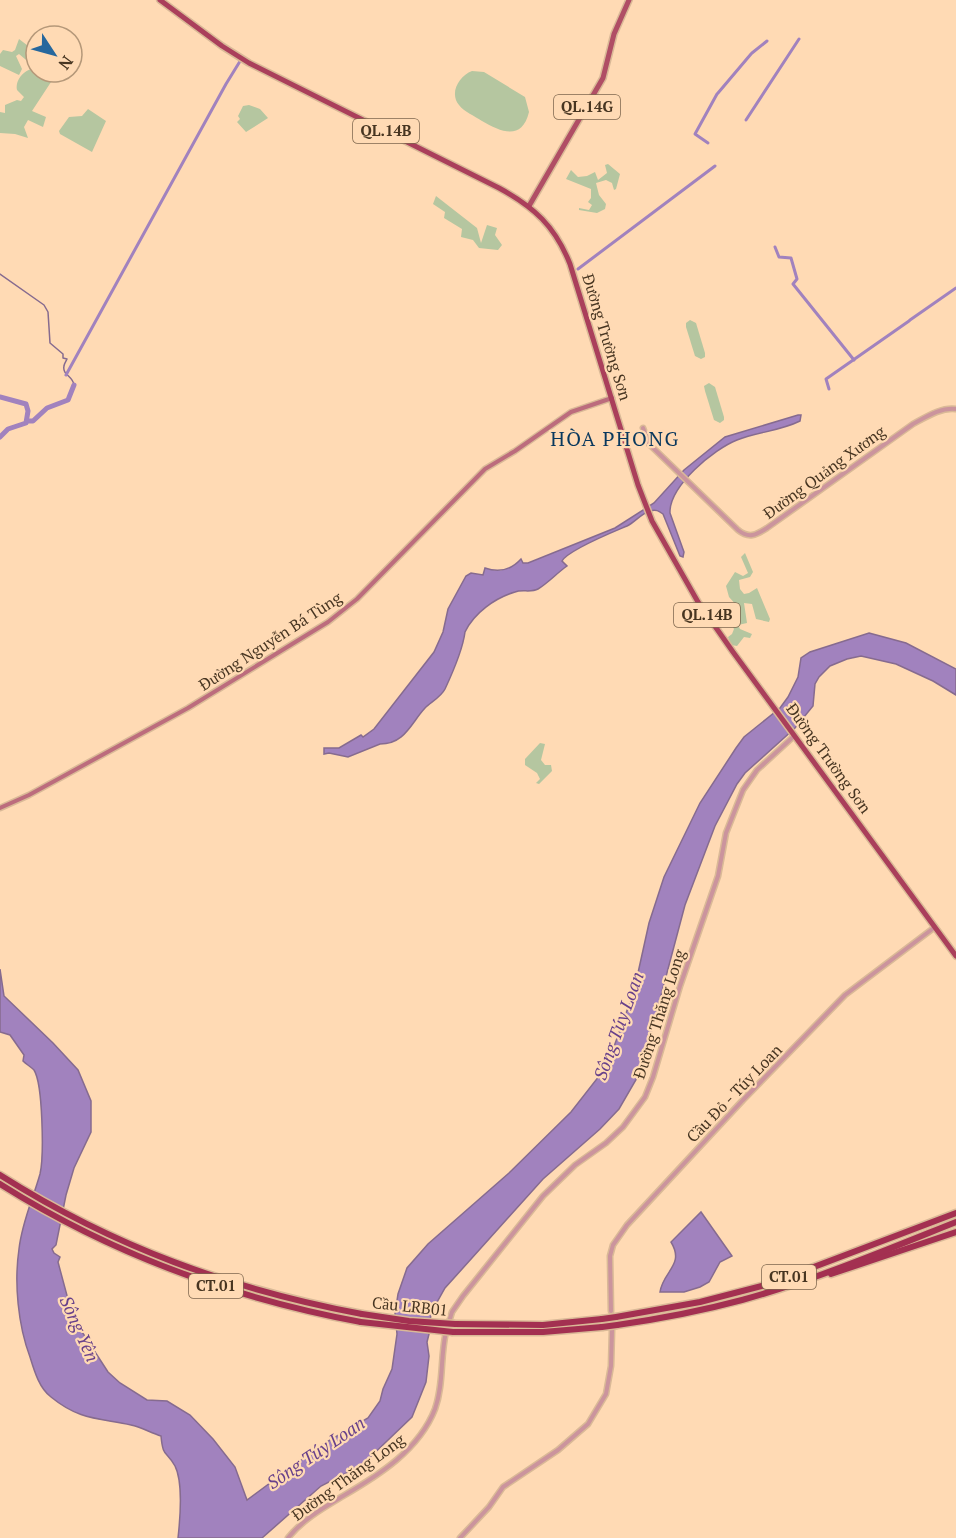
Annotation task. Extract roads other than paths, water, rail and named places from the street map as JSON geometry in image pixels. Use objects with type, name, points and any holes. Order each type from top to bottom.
[{"type":"highway","name":"Đường Trường Sơn","points":[[160,0],[249,63],[499,188],[529,206],[545,220],[558,238],[580,292],[652,521],[698,602],[956,956]]},
{"type":"highway","name":"Cầu LRB01","points":[[0,1174],[80,1221],[173,1263],[244,1287],[310,1304],[362,1314],[409,1321],[452,1323]]},
{"type":"highway","name":"Cầu LRB01","points":[[0,1184],[77,1229],[160,1266],[241,1294],[308,1312],[361,1322],[450,1332]]},
{"type":"highway","name":"CT.01","points":[[452,1323],[543,1324],[602,1319],[700,1302],[769,1284],[956,1213]]},
{"type":"highway","name":"CT.01","points":[[450,1332],[543,1332],[614,1328],[702,1310],[772,1291],[956,1222]]},
{"type":"highway","points":[[772,1291],[850,1268],[956,1232]]},
{"type":"main road","name":"QL.14G","points":[[529,206],[599,86],[606,70],[618,23],[629,0]]},
{"type":"main road","name":"Đường Nguyễn Bá Tùng","points":[[0,808],[29,795],[188,708],[327,622],[357,599],[485,469],[571,412],[612,398]]},
{"type":"street","name":"Đường Quảng Xương","points":[[643,428],[649,444],[745,536],[754,535],[767,528],[913,424],[935,412],[950,408],[956,409]]},
{"type":"street","name":"Đường Thăng Long","points":[[452,1323],[453,1312],[463,1296],[543,1196],[575,1165],[606,1143],[623,1127],[645,1097],[657,1067],[680,986],[718,876],[726,833],[743,790],[757,770],[796,738]]},
{"type":"street","name":"Cầu Đỏ - Túy Loan","points":[[611,1311],[610,1256],[613,1245],[627,1225],[752,1090],[845,995],[936,930]]},
{"type":"street","points":[[460,1538],[489,1507],[503,1487],[558,1450],[588,1424],[601,1406],[606,1394],[614,1328]]},
{"type":"street","name":"Đường Thăng Long","points":[[288,1538],[314,1514],[401,1456],[420,1437],[435,1409],[440,1392],[444,1342],[450,1332]]},
{"type":"water","points":[[801,415],[800,421],[745,437],[727,445],[705,460],[685,480],[672,502],[670,513],[684,552],[683,557],[680,556],[663,514],[656,510],[647,512],[627,526],[582,547],[562,561],[567,566],[542,587],[532,591],[518,591],[500,598],[474,619],[465,632],[460,653],[445,689],[425,708],[402,737],[348,757],[324,754],[324,748],[339,748],[374,729],[434,652],[443,632],[448,609],[466,576],[471,573],[483,575],[485,568],[504,570],[521,559],[523,563],[528,563],[615,528],[654,503],[684,470],[725,437]]},
{"type":"water","points":[[869,633],[906,643],[956,669],[956,695],[933,681],[896,664],[861,656],[847,659],[830,666],[819,677],[815,684],[813,706],[795,728],[745,773],[715,826],[685,905],[637,1078],[619,1109],[600,1129],[543,1179],[445,1288],[431,1313],[427,1342],[429,1356],[426,1382],[412,1417],[362,1465],[321,1486],[262,1538],[178,1538],[180,1501],[178,1473],[164,1451],[161,1436],[135,1426],[80,1414],[61,1405],[40,1384],[26,1345],[18,1304],[17,1276],[20,1239],[40,1174],[41,1105],[34,1070],[23,1061],[24,1055],[10,1035],[0,1032],[0,969],[4,996],[78,1070],[91,1101],[91,1132],[74,1168],[56,1245],[52,1249],[60,1257],[58,1262],[73,1318],[108,1372],[120,1383],[147,1400],[167,1401],[190,1415],[213,1439],[235,1467],[247,1500],[320,1446],[368,1418],[380,1401],[392,1369],[397,1334],[395,1314],[398,1294],[407,1268],[428,1244],[509,1173],[571,1112],[607,1066],[634,991],[649,923],[664,877],[700,803],[744,737],[780,708],[788,697],[798,677],[801,658],[810,652]]},
{"type":"water","points":[[701,1212],[732,1256],[720,1262],[709,1282],[700,1287],[684,1292],[660,1292],[676,1257],[671,1242]]},
{"type":"waterway","points":[[746,120],[799,39]]},
{"type":"waterway","points":[[752,53],[767,41]]},
{"type":"waterway","points":[[718,93],[751,54]]},
{"type":"waterway","points":[[66,375],[242,58]]},
{"type":"waterway","points":[[708,143],[695,134],[717,94]]},
{"type":"waterway","points":[[578,269],[715,166]]},
{"type":"waterway","points":[[775,247],[779,257],[791,258],[797,279],[793,284],[854,360]]},
{"type":"waterway","points":[[0,274],[44,305],[48,312],[50,343],[63,354],[63,358],[67,359],[64,369],[74,385]]},
{"type":"waterway","points":[[910,320],[956,288]]},
{"type":"waterway","points":[[829,389],[826,379],[909,321]]},
{"type":"waterway","points":[[27,421],[33,421],[47,408],[68,400],[74,385]]},
{"type":"waterway","points":[[0,397],[26,404],[28,411],[26,423],[8,429],[0,437]]},
{"type":"district","name":"HÒA PHONG","points":[[615,439]]},
{"type":"water label","name":"Sông Túy Loan","points":[[619,1026]]},
{"type":"water label","name":"Sông Yên","points":[[79,1329]]},
{"type":"water label","name":"Sông Túy Loan","points":[[316,1453]]}]
